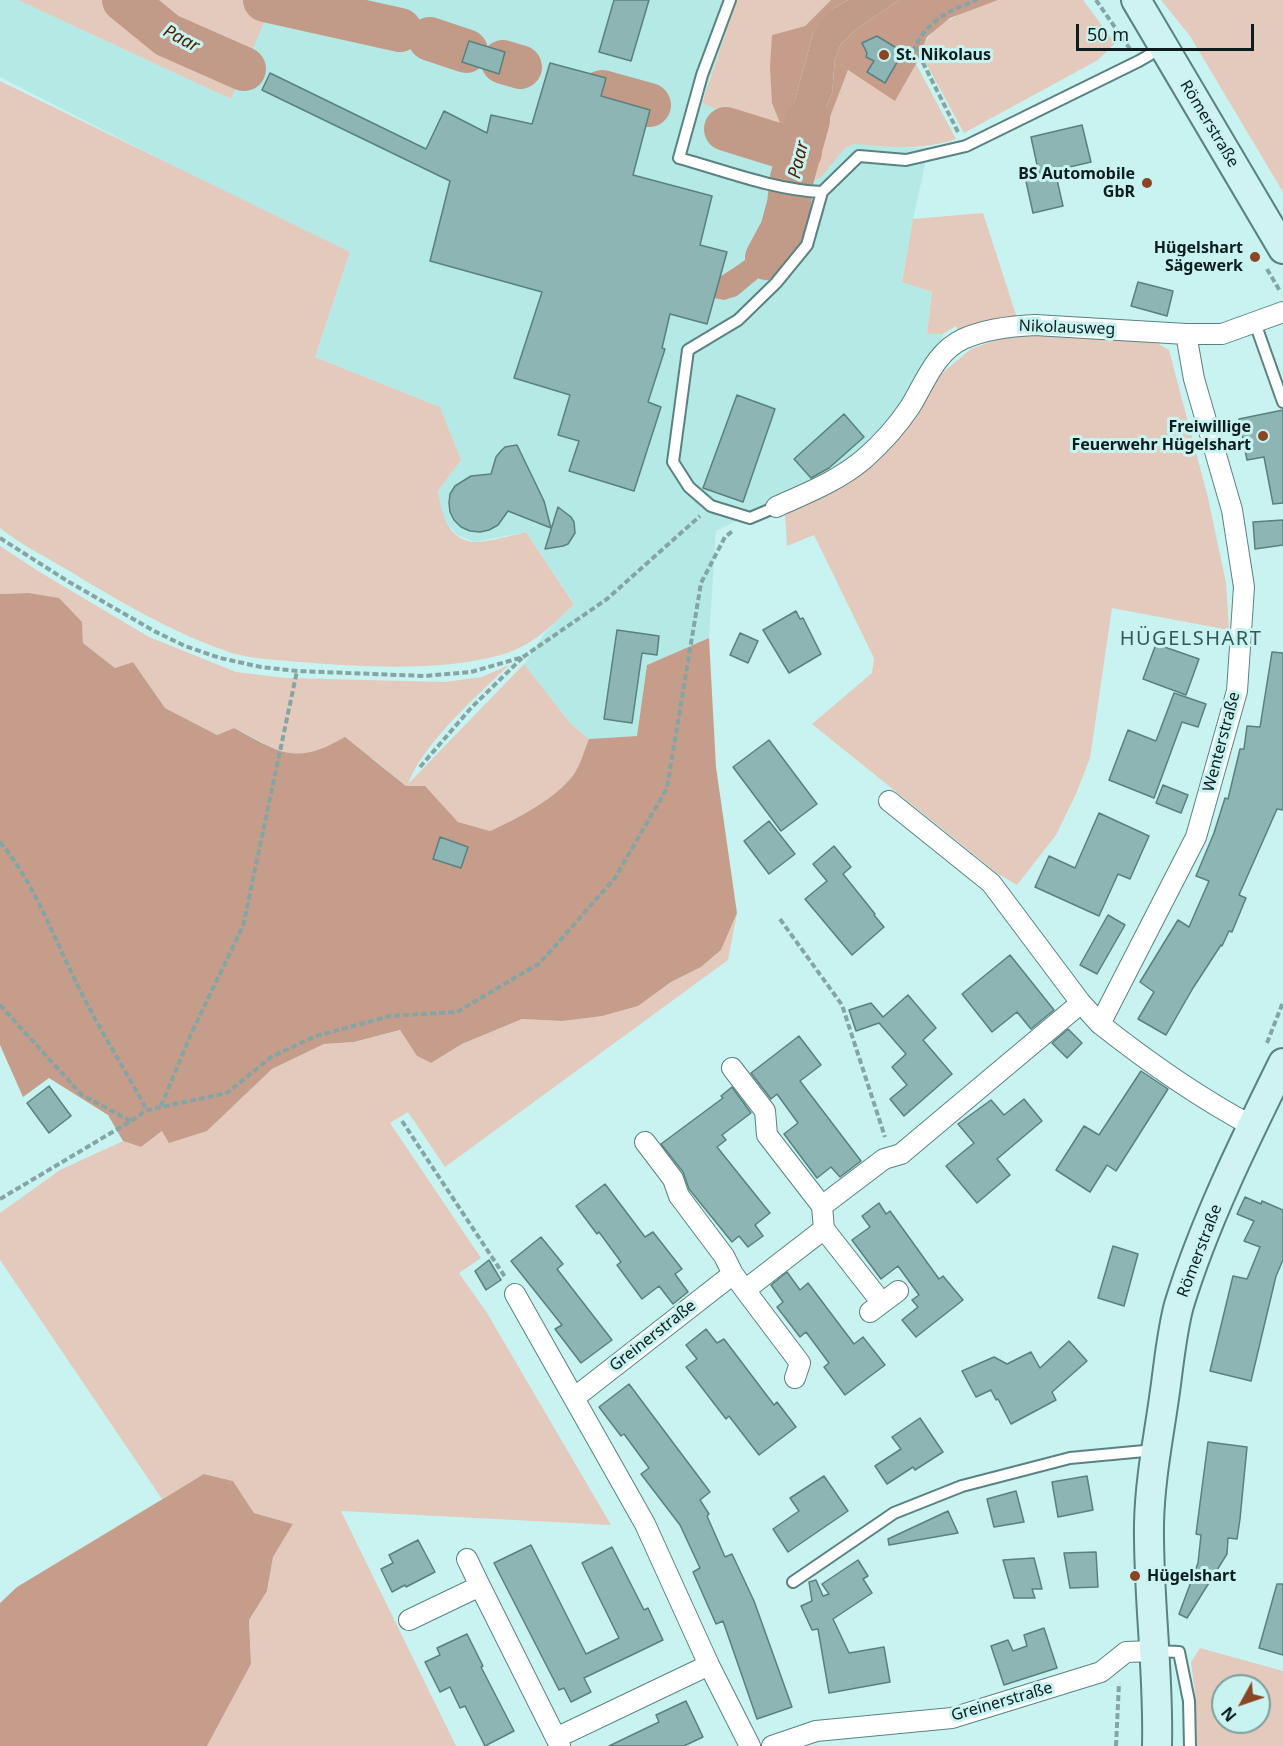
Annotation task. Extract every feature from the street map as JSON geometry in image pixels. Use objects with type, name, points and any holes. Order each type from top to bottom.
[{"type":"main road","name":"Römerstraße","points":[[1136,0],[1283,249]]},
{"type":"main road","name":"Römerstraße","points":[[1157,1746],[1158,1707],[1150,1581],[1149,1522],[1155,1450],[1179,1306],[1204,1236],[1252,1126],[1283,1064]]},
{"type":"street","name":"Nikolausweg","points":[[776,507],[834,480],[865,458],[910,406],[928,374],[945,351],[963,339],[1014,326],[1035,325],[1222,334],[1283,312]]},
{"type":"street","name":"Wenterstraße","points":[[1100,1024],[1196,837],[1237,691],[1244,587],[1232,510],[1194,379],[1186,334]]},
{"type":"street","points":[[889,801],[991,884],[1081,1004],[1100,1024],[1215,1106],[1252,1126]]},
{"type":"street","points":[[822,1206],[884,1159],[896,1155],[1081,1004]]},
{"type":"street","points":[[732,1068],[765,1111],[767,1135],[822,1206],[824,1229],[876,1308],[898,1291]]},
{"type":"street","points":[[645,1142],[673,1179],[679,1196],[724,1256],[733,1274],[800,1363],[795,1378]]},
{"type":"street","points":[[745,1290],[824,1229]]},
{"type":"street","name":"Greinerstraße","points":[[573,1398],[733,1274]]},
{"type":"street","points":[[515,1294],[645,1524],[709,1665],[750,1746]]},
{"type":"street","points":[[467,1559],[558,1742],[709,1665]]},
{"type":"street","points":[[409,1620],[480,1586]]},
{"type":"street","name":"Greinerstraße","points":[[772,1746],[816,1731],[952,1718],[1101,1672],[1126,1652],[1154,1651]]},
{"type":"lane","points":[[730,0],[702,75],[679,158],[779,186],[822,192]]},
{"type":"lane","points":[[776,507],[750,518],[711,506],[689,487],[673,462],[688,350],[738,320],[776,283],[807,245],[822,192],[859,156],[906,160],[966,146],[1164,47]]},
{"type":"lane","points":[[1255,323],[1283,402]]},
{"type":"lane","points":[[793,1582],[894,1513],[962,1486],[1070,1458],[1155,1450]]},
{"type":"lane","points":[[1154,1651],[1179,1652],[1189,1701],[1190,1746]]},
{"type":"path","points":[[966,146],[915,47],[921,34],[948,11],[977,0]]},
{"type":"path","points":[[420,767],[471,708],[523,657],[607,599],[711,506]]},
{"type":"path","points":[[0,1199],[147,1110],[227,1093],[271,1057],[316,1036],[390,1016],[458,1012],[540,963],[615,878],[667,788],[700,583],[725,537],[750,518]]},
{"type":"path","points":[[0,538],[69,582],[156,632],[185,646],[220,658],[261,667],[297,671],[425,676],[471,672],[523,657]]},
{"type":"path","points":[[161,1107],[191,1034],[243,926],[297,671]]},
{"type":"path","points":[[0,842],[15,861],[40,906],[78,986],[147,1110]]},
{"type":"path","points":[[780,919],[842,1005],[896,1155]]},
{"type":"path","points":[[0,1005],[82,1095],[131,1121]]},
{"type":"path","points":[[402,1121],[515,1294]]},
{"type":"shaded area","points":[[0,0],[18,0],[231,99],[274,0],[737,0],[702,103],[787,140],[783,176],[813,181],[845,148],[855,144],[929,147],[902,281],[932,292],[927,334],[943,334],[941,344],[918,372],[895,414],[837,471],[716,531],[709,638],[647,665],[637,736],[589,739],[571,724],[524,664],[544,634],[574,603],[526,532],[474,542],[457,535],[442,518],[438,491],[461,460],[440,407],[315,357],[350,252],[189,174],[0,77]]},
{"type":"shaded area","points":[[18,0],[274,0],[231,99]]},
{"type":"shaded area","points":[[737,0],[831,0],[805,26],[772,35],[772,103],[780,123],[781,137],[702,103]]},
{"type":"shaded area","points":[[831,0],[848,0],[834,8],[813,34],[794,103],[787,140],[781,137],[780,123],[772,103],[770,67],[772,35],[805,26]]},
{"type":"shaded area","points":[[899,0],[998,0],[950,18],[927,37],[916,64],[895,101],[848,70],[827,125],[810,142],[832,94],[835,58],[841,44],[855,30]]},
{"type":"shaded area","points":[[998,0],[1083,0],[1115,43],[1098,60],[964,133],[920,52],[926,40],[943,24],[963,13]]},
{"type":"shaded area","points":[[1161,0],[1283,0],[1283,192],[1190,36]]},
{"type":"shaded area","points":[[916,64],[956,139],[918,147],[855,144],[845,148],[821,177],[813,181],[803,180],[810,142],[827,125],[848,70],[895,100]]},
{"type":"shaded area","points":[[0,81],[350,252],[315,357],[440,407],[461,460],[438,491],[444,516],[451,530],[464,540],[473,542],[526,532],[574,604],[551,626],[524,645],[504,654],[480,660],[403,667],[257,658],[232,653],[167,626],[32,550],[0,528]]},
{"type":"shaded area","points":[[983,213],[1017,318],[958,330],[956,326],[943,334],[927,334],[932,292],[902,282],[913,219]]},
{"type":"shaded area","points":[[1011,335],[1065,335],[1155,342],[1169,350],[1208,498],[1226,583],[1229,630],[1112,608],[1090,758],[1056,835],[1017,885],[997,873],[812,724],[872,673],[874,658],[814,535],[787,546],[785,513],[853,479],[936,378],[971,349]]},
{"type":"shaded area","points":[[0,546],[149,637],[236,672],[286,678],[445,682],[482,677],[509,665],[467,705],[438,737],[425,753],[408,784],[524,664],[571,724],[589,739],[581,761],[567,783],[536,807],[490,831],[458,822],[425,787],[406,786],[372,758],[323,750],[293,755],[273,748],[234,728],[217,735],[165,708],[133,662],[115,668],[83,643],[82,622],[28,593],[0,594]]},
{"type":"shaded area","points":[[28,593],[59,598],[82,622],[83,643],[115,668],[133,662],[165,708],[217,735],[234,728],[264,744],[288,753],[313,751],[345,737],[406,786],[425,786],[458,822],[490,831],[524,814],[567,783],[581,761],[589,739],[637,736],[647,665],[709,638],[716,767],[737,913],[721,950],[701,967],[671,982],[638,1006],[602,1016],[562,1021],[522,1019],[462,1044],[431,1063],[417,1056],[400,1030],[354,1042],[324,1044],[272,1069],[207,1131],[169,1143],[162,1131],[141,1147],[123,1141],[108,1115],[49,1078],[23,1097],[0,1045],[0,594]]},
{"type":"shaded area","points":[[737,913],[728,960],[445,1167],[408,1112],[390,1123],[481,1258],[459,1273],[487,1313],[611,1525],[341,1511],[456,1746],[207,1746],[251,1664],[249,1620],[267,1591],[273,1557],[293,1524],[254,1513],[233,1481],[205,1474],[162,1499],[0,1260],[0,1213],[60,1170],[123,1141],[141,1147],[162,1131],[207,1131],[272,1069],[324,1044],[354,1042],[401,1030],[417,1056],[431,1063],[462,1044],[522,1019],[562,1021],[638,1006],[671,982],[701,967],[721,950]]},
{"type":"shaded area","points":[[204,1474],[233,1481],[254,1513],[293,1524],[273,1557],[267,1591],[249,1620],[251,1664],[207,1746],[0,1746],[0,1603],[17,1587]]},
{"type":"shaded area","points":[[1200,1648],[1283,1671],[1283,1746],[1197,1746],[1195,1692],[1191,1662]]},
{"type":"water","points":[[848,0],[899,0],[855,30],[841,44],[835,58],[832,94],[810,142],[803,180],[782,176],[794,103],[813,34],[834,8]]},
{"type":"water","points":[[779,202],[799,206],[793,241],[788,255],[778,266],[761,276],[737,296],[724,300],[714,298],[700,275],[719,280],[754,253],[769,233]]},
{"type":"building","points":[[614,0],[649,0],[631,61],[599,52]]},
{"type":"building","name":"St. Nikolaus","points":[[877,36],[903,52],[885,83],[867,72],[874,61],[866,57],[867,53],[862,43]]},
{"type":"building","points":[[469,41],[505,52],[499,74],[462,62]]},
{"type":"building","points":[[550,63],[606,78],[601,96],[650,110],[633,175],[712,196],[700,245],[727,252],[707,324],[670,314],[662,348],[665,349],[648,402],[661,407],[634,491],[569,471],[579,441],[558,435],[570,395],[514,378],[542,292],[430,261],[450,181],[262,90],[270,73],[426,149],[444,111],[487,133],[491,115],[532,124]]},
{"type":"building","points":[[1082,125],[1091,162],[1044,173],[1055,171],[1063,206],[1033,213],[1025,177],[1039,174],[1031,137]]},
{"type":"building","points":[[1138,282],[1173,291],[1167,316],[1131,306]]},
{"type":"building","points":[[737,395],[775,409],[743,502],[703,488]]},
{"type":"building","name":"Freiwillige Feuerwehr Hügelshart","points":[[1283,410],[1283,503],[1273,504],[1264,457],[1247,460],[1239,419]]},
{"type":"building","points":[[844,414],[864,437],[829,468],[811,478],[794,459]]},
{"type":"building","points":[[517,445],[544,501],[551,528],[508,511],[498,525],[489,530],[470,531],[461,527],[450,512],[450,494],[455,486],[471,476],[491,474],[496,457],[500,452],[505,447]]},
{"type":"building","points":[[558,507],[571,517],[575,533],[568,544],[545,549]]},
{"type":"building","points":[[1283,520],[1283,545],[1255,549],[1253,522]]},
{"type":"building","points":[[796,611],[800,619],[803,618],[821,654],[789,673],[763,630]]},
{"type":"building","points":[[617,630],[659,636],[657,655],[642,653],[632,723],[604,719]]},
{"type":"building","points":[[740,633],[758,641],[748,663],[730,655]]},
{"type":"building","points":[[1156,644],[1199,659],[1186,695],[1143,679]]},
{"type":"building","points":[[1272,652],[1283,653],[1283,810],[1277,809],[1239,895],[1246,898],[1232,932],[1229,931],[1166,1035],[1138,1019],[1154,992],[1140,982],[1178,920],[1189,927],[1209,881],[1196,876],[1214,833],[1225,798],[1228,799],[1240,749],[1244,749],[1247,726],[1260,727]]},
{"type":"building","points":[[1174,693],[1206,704],[1198,727],[1182,722],[1154,798],[1109,780],[1128,730],[1156,741]]},
{"type":"building","points":[[769,740],[817,804],[781,831],[733,767]]},
{"type":"building","points":[[1163,785],[1188,795],[1181,813],[1156,803]]},
{"type":"building","points":[[1099,813],[1149,836],[1130,879],[1118,874],[1099,916],[1035,887],[1049,856],[1075,868]]},
{"type":"building","points":[[769,821],[795,854],[769,874],[744,841]]},
{"type":"building","points":[[440,837],[468,847],[461,868],[433,859]]},
{"type":"building","points":[[834,846],[851,867],[843,874],[884,927],[852,955],[805,899],[827,881],[813,864]]},
{"type":"building","points":[[1108,915],[1125,925],[1097,974],[1080,965]]},
{"type":"building","points":[[1010,955],[1054,1010],[1031,1029],[1017,1012],[992,1032],[962,994]]},
{"type":"building","points":[[908,995],[936,1028],[923,1040],[952,1074],[904,1116],[890,1099],[907,1085],[892,1067],[906,1054],[879,1023],[856,1031],[849,1010],[871,1003],[883,1017]]},
{"type":"building","points":[[1068,1029],[1082,1043],[1067,1058],[1052,1043]]},
{"type":"building","points":[[799,1036],[821,1065],[800,1081],[861,1161],[840,1177],[831,1167],[817,1178],[784,1134],[798,1123],[777,1094],[771,1099],[751,1073]]},
{"type":"building","points":[[1141,1071],[1168,1089],[1116,1171],[1107,1165],[1090,1192],[1056,1170],[1084,1126],[1099,1135]]},
{"type":"building","points":[[49,1086],[71,1116],[49,1133],[27,1103]]},
{"type":"building","points":[[732,1087],[751,1113],[722,1135],[726,1140],[717,1147],[770,1213],[755,1225],[763,1236],[748,1247],[739,1236],[732,1242],[689,1189],[683,1172],[661,1144],[723,1098],[721,1096]]},
{"type":"building","points":[[1024,1099],[1042,1121],[997,1159],[1010,1175],[977,1203],[946,1166],[974,1143],[958,1124],[991,1100],[1004,1115]]},
{"type":"building","points":[[605,1184],[645,1237],[653,1232],[682,1269],[675,1274],[688,1292],[673,1304],[659,1286],[642,1299],[617,1265],[621,1262],[576,1206]]},
{"type":"building","points":[[1245,1197],[1283,1210],[1283,1260],[1276,1276],[1251,1381],[1210,1371],[1233,1276],[1247,1279],[1260,1247],[1244,1241],[1254,1221],[1237,1214]]},
{"type":"building","points":[[879,1203],[886,1214],[890,1211],[939,1279],[943,1276],[963,1300],[916,1337],[902,1320],[918,1307],[912,1300],[919,1295],[898,1266],[881,1279],[852,1240],[870,1227],[862,1216]]},
{"type":"building","points":[[541,1237],[563,1264],[557,1269],[612,1340],[581,1363],[555,1329],[562,1325],[511,1261]]},
{"type":"building","points":[[1113,1246],[1138,1254],[1124,1306],[1098,1298]]},
{"type":"building","points":[[489,1260],[501,1280],[486,1290],[475,1271]]},
{"type":"building","points":[[787,1272],[800,1290],[808,1283],[854,1344],[863,1337],[885,1365],[845,1395],[824,1367],[829,1363],[806,1332],[800,1337],[777,1307],[783,1302],[771,1285]]},
{"type":"building","points":[[706,1329],[717,1343],[724,1339],[774,1405],[777,1402],[796,1427],[759,1455],[729,1416],[726,1419],[686,1367],[697,1359],[686,1345]]},
{"type":"building","points":[[1069,1341],[1087,1361],[1052,1392],[1056,1400],[1011,1424],[991,1390],[976,1397],[962,1371],[994,1357],[1007,1364],[1031,1352],[1040,1368]]},
{"type":"building","points":[[629,1384],[710,1492],[700,1500],[709,1514],[707,1516],[725,1557],[732,1554],[754,1601],[792,1707],[757,1719],[723,1621],[716,1624],[693,1572],[700,1568],[680,1525],[641,1474],[649,1468],[624,1434],[621,1436],[599,1407]]},
{"type":"building","points":[[920,1418],[943,1452],[915,1470],[913,1467],[887,1484],[875,1466],[901,1449],[892,1437]]},
{"type":"building","points":[[1208,1442],[1247,1447],[1240,1519],[1237,1539],[1228,1538],[1227,1554],[1187,1618],[1179,1614],[1198,1563],[1201,1535],[1196,1534]]},
{"type":"building","points":[[824,1476],[848,1511],[788,1552],[773,1529],[799,1511],[790,1498]]},
{"type":"building","points":[[1087,1476],[1093,1510],[1058,1517],[1052,1482]]},
{"type":"building","points":[[1016,1491],[1024,1522],[994,1527],[987,1499]]},
{"type":"building","points":[[948,1511],[958,1533],[889,1545],[888,1539]]},
{"type":"building","points":[[418,1540],[435,1572],[392,1592],[381,1569],[393,1563],[389,1555]]},
{"type":"building","points":[[531,1545],[586,1654],[619,1638],[582,1563],[612,1547],[644,1610],[648,1608],[663,1640],[584,1678],[591,1692],[571,1702],[564,1688],[559,1690],[494,1563]]},
{"type":"building","points":[[1096,1552],[1098,1587],[1070,1588],[1064,1553]]},
{"type":"building","points":[[1034,1558],[1042,1589],[1032,1589],[1035,1598],[1014,1598],[1003,1560]]},
{"type":"building","points":[[858,1560],[868,1576],[863,1579],[872,1593],[833,1619],[849,1653],[884,1647],[890,1682],[829,1693],[818,1629],[812,1630],[801,1606],[812,1601],[809,1582],[816,1580],[823,1596],[829,1594],[822,1584]]},
{"type":"building","points":[[1277,1584],[1283,1584],[1283,1655],[1259,1648]]},
{"type":"building","points":[[1044,1628],[1057,1668],[1004,1685],[991,1646],[1008,1640],[1013,1651],[1027,1646],[1024,1635]]},
{"type":"building","points":[[467,1634],[514,1731],[485,1746],[465,1706],[460,1708],[450,1687],[440,1692],[425,1662],[440,1655],[437,1648]]},
{"type":"building","points":[[686,1701],[703,1737],[684,1746],[609,1746],[659,1722],[656,1715]]},
{"type":"waterway","name":"Paar","points":[[124,0],[167,35],[244,69]]},
{"type":"waterway","points":[[265,0],[400,30]]},
{"type":"waterway","points":[[430,39],[466,51]]},
{"type":"waterway","points":[[503,62],[520,67]]},
{"type":"waterway","points":[[602,92],[649,105]]},
{"type":"waterway","name":"Paar","points":[[767,258],[782,230],[789,204],[792,178],[808,120]]},
{"type":"waterway","points":[[726,129],[800,152]]},
{"type":"place","name":"St. Nikolaus","points":[[884,55]]},
{"type":"place","name":"BS Automobile GbR","points":[[1147,183]]},
{"type":"place","name":"Hügelshart Sägewerk","points":[[1255,257]]},
{"type":"place","name":"Freiwillige Feuerwehr Hügelshart","points":[[1263,436]]},
{"type":"place","name":"Hügelshart","points":[[1135,1576]]},
{"type":"district","name":"HÜGELSHART","points":[[1191,639]]}]
